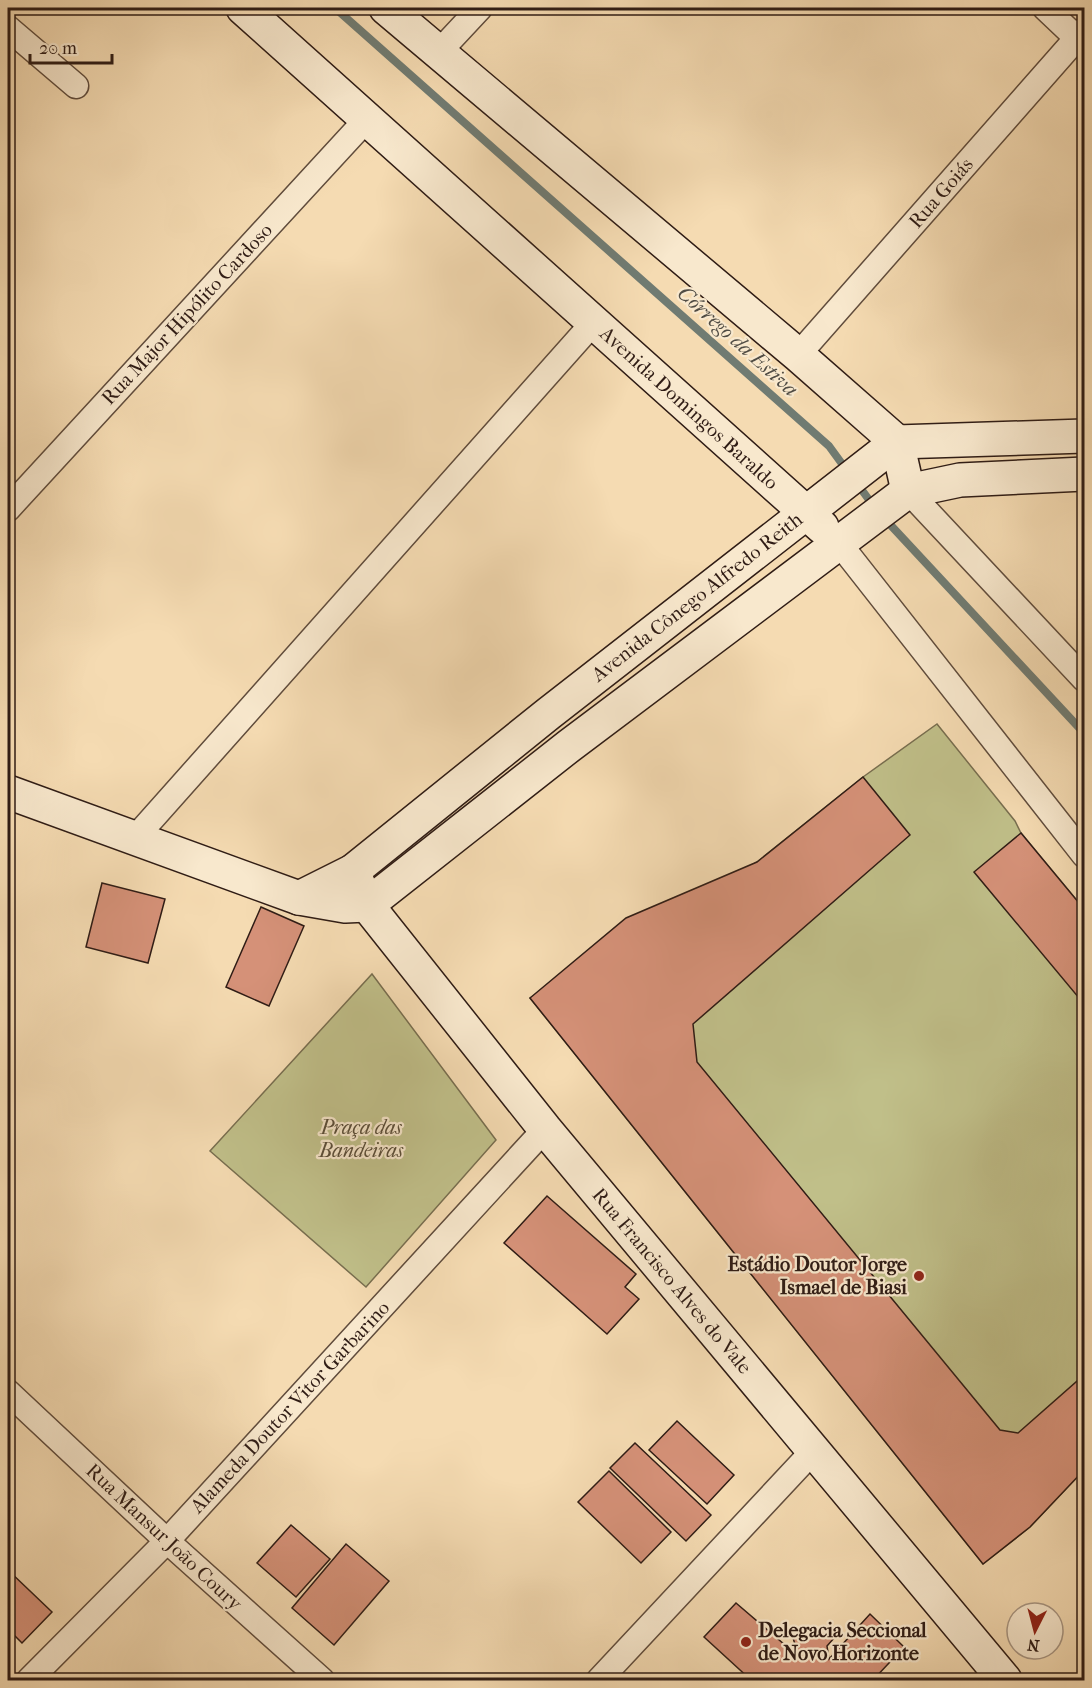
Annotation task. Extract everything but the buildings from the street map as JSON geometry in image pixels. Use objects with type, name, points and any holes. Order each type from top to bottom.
[{"type":"main road","name":"Avenida Domingos Baraldo","points":[[243,8],[806,512],[851,533]]},
{"type":"main road","points":[[386,8],[798,355],[897,442],[1084,436]]},
{"type":"main road","points":[[897,442],[901,496]]},
{"type":"main road","name":"Avenida Cônego Alfredo Reith","points":[[299,898],[353,871],[548,714],[897,442]]},
{"type":"main road","name":"Avenida Cônego Alfredo Reith","points":[[367,905],[569,746],[901,496],[960,480],[1084,474]]},
{"type":"main road","points":[[548,714],[569,746]]},
{"type":"main road","points":[[8,792],[299,898],[345,906],[367,905]]},
{"type":"main road","name":"Rua Francisco Alves do Vale","points":[[353,871],[367,905],[545,1129],[1005,1680]]},
{"type":"street","points":[[438,52],[480,8]]},
{"type":"street","points":[[1045,8],[1082,38]]},
{"type":"street","points":[[8,27],[76,86]]},
{"type":"street","name":"Rua Goiás","points":[[798,355],[1082,38]]},
{"type":"street","name":"Rua Major Hipólito Cardoso","points":[[8,509],[366,120]]},
{"type":"street","points":[[135,838],[594,323]]},
{"type":"street","points":[[901,496],[1084,679]]},
{"type":"street","name":"Avenida Domingos Baraldo","points":[[851,533],[1084,855]]},
{"type":"street","name":"Alameda Doutor Vitor Garbarino","points":[[30,1680],[167,1541],[545,1129]]},
{"type":"street","name":"Rua Mansur João Coury","points":[[8,1392],[167,1541],[322,1680]]},
{"type":"street","points":[[599,1680],[814,1450]]},
{"type":"green space","name":"Estádio Doutor Jorge Ismael de Biasi","points":[[937,724],[1015,821],[1021,833],[1084,909],[1084,1470],[1030,1527],[983,1564],[530,998],[757,862],[863,777]]},
{"type":"green space","name":"Praça das Bandeiras","points":[[372,974],[496,1140],[366,1287],[210,1151]]},
{"type":"waterway","name":"Córrego da Estiva","points":[[335,8],[829,446],[848,472]]},
{"type":"waterway","name":"Córrego da Estiva","points":[[856,482],[875,508]]},
{"type":"waterway","name":"Córrego da Estiva","points":[[884,518],[1084,733]]},
{"type":"place","name":"Estádio Doutor Jorge Ismael de Biasi","points":[[919,1276]]},
{"type":"place","name":"Delegacia Seccional de Novo Horizonte","points":[[746,1642]]}]
